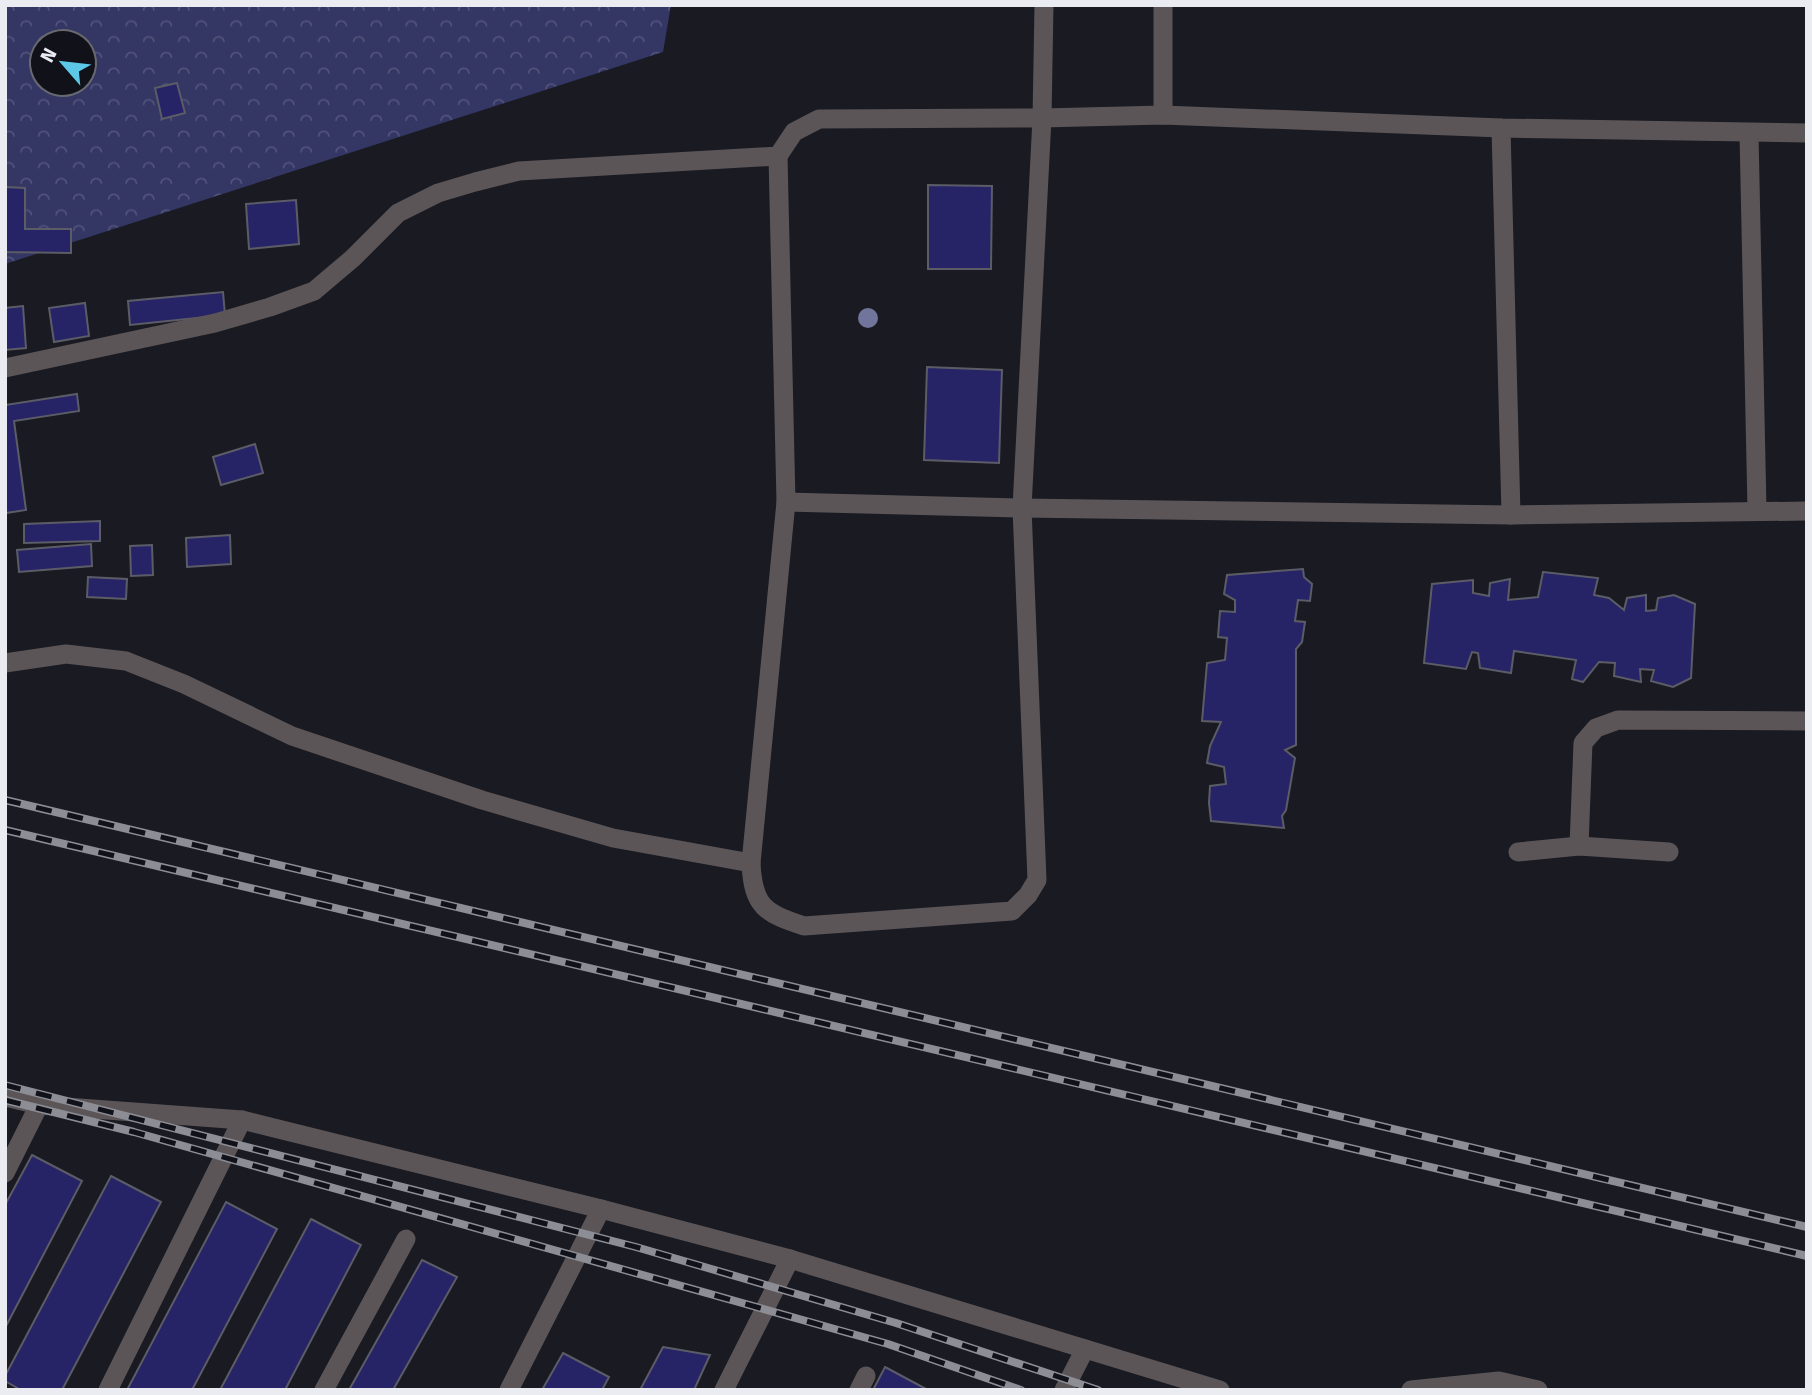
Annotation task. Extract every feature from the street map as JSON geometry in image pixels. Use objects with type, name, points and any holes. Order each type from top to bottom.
[{"type":"street","points":[[1044,5],[1042,118],[1022,508],[1037,880],[1028,895],[1012,911],[804,926],[776,916],[761,904],[752,886],[751,863],[786,502],[778,156],[794,132],[820,119],[1042,118],[1163,114],[1501,128],[1807,134]]},
{"type":"street","points":[[1163,5],[1163,114]]},
{"type":"street","points":[[1501,128],[1511,515]]},
{"type":"street","points":[[1749,134],[1756,510]]},
{"type":"street","points":[[5,368],[215,323],[314,291],[353,258],[398,213],[438,193],[475,182],[519,171],[778,156]]},
{"type":"street","points":[[786,502],[1511,515],[1807,511]]},
{"type":"street","points":[[5,663],[66,654],[126,661],[184,684],[292,736],[482,800],[613,838],[751,863]]},
{"type":"street","points":[[1579,846],[1583,743],[1596,728],[1618,720],[1807,721]]},
{"type":"street","points":[[1518,852],[1579,846],[1669,852]]},
{"type":"street","points":[[5,1097],[39,1105],[242,1120],[790,1259],[1220,1390]]},
{"type":"street","points":[[5,1173],[39,1105]]},
{"type":"street","points":[[108,1390],[242,1120]]},
{"type":"street","points":[[509,1390],[601,1209]]},
{"type":"street","points":[[324,1390],[406,1238]]},
{"type":"street","points":[[724,1390],[790,1259]]},
{"type":"street","points":[[1064,1390],[1085,1349]]},
{"type":"street","points":[[1411,1390],[1499,1381],[1538,1390]]},
{"type":"green space","points":[[5,5],[671,5],[663,52],[5,264]]},
{"type":"building","points":[[177,83],[185,113],[162,119],[155,88]]},
{"type":"building","points":[[928,185],[992,186],[991,269],[928,269]]},
{"type":"building","points":[[5,187],[25,188],[25,229],[71,229],[71,253],[5,252]]},
{"type":"building","points":[[296,200],[299,244],[249,249],[246,204]]},
{"type":"building","points":[[223,292],[225,315],[130,325],[128,301]]},
{"type":"building","points":[[85,303],[89,336],[54,342],[49,308]]},
{"type":"building","points":[[23,306],[26,348],[5,350],[5,308]]},
{"type":"building","points":[[927,367],[1002,370],[999,463],[924,460]]},
{"type":"building","points":[[77,394],[79,411],[14,421],[26,510],[6,513],[5,405]]},
{"type":"building","points":[[255,444],[263,473],[221,485],[213,457]]},
{"type":"building","points":[[100,521],[100,541],[24,543],[24,524]]},
{"type":"building","points":[[230,535],[231,564],[187,567],[186,538]]},
{"type":"building","points":[[91,544],[92,566],[19,572],[17,550]]},
{"type":"building","points":[[152,545],[153,575],[131,576],[130,546]]},
{"type":"building","points":[[1303,569],[1304,577],[1312,584],[1310,601],[1298,600],[1295,621],[1305,622],[1302,642],[1296,649],[1296,745],[1285,750],[1295,758],[1286,810],[1282,816],[1284,828],[1211,821],[1210,786],[1226,784],[1224,767],[1207,763],[1210,746],[1221,722],[1202,721],[1207,663],[1225,660],[1227,638],[1218,637],[1220,611],[1235,612],[1235,600],[1224,594],[1227,575]]},
{"type":"building","points":[[1543,572],[1598,578],[1594,595],[1609,598],[1624,610],[1627,598],[1646,595],[1646,611],[1656,610],[1658,598],[1674,595],[1695,604],[1691,678],[1673,687],[1651,681],[1654,670],[1640,669],[1641,682],[1614,676],[1615,663],[1599,662],[1583,682],[1572,679],[1576,660],[1514,651],[1511,673],[1480,668],[1478,653],[1472,652],[1466,669],[1424,663],[1432,584],[1473,580],[1473,593],[1489,596],[1490,583],[1510,579],[1508,600],[1538,597]]},
{"type":"building","points":[[88,577],[127,579],[126,599],[87,597]]},
{"type":"building","points":[[32,1155],[82,1181],[5,1328],[5,1205]]},
{"type":"building","points":[[111,1176],[161,1202],[62,1390],[21,1390],[5,1381],[5,1376]]},
{"type":"building","points":[[226,1202],[277,1229],[192,1390],[127,1390]]},
{"type":"building","points":[[311,1219],[361,1245],[285,1390],[220,1390]]},
{"type":"building","points":[[422,1260],[457,1277],[393,1390],[349,1390]]},
{"type":"building","points":[[663,1347],[710,1355],[694,1390],[640,1390]]},
{"type":"building","points":[[563,1353],[609,1377],[602,1390],[542,1390]]},
{"type":"building","points":[[885,1367],[928,1390],[873,1390]]},
{"type":"railway","points":[[5,800],[1807,1227]]},
{"type":"railway","points":[[5,830],[1807,1256]]},
{"type":"railway","points":[[5,1085],[636,1247],[896,1323],[1098,1390]]},
{"type":"railway","points":[[5,1100],[134,1132],[888,1344],[1021,1390]]}]
